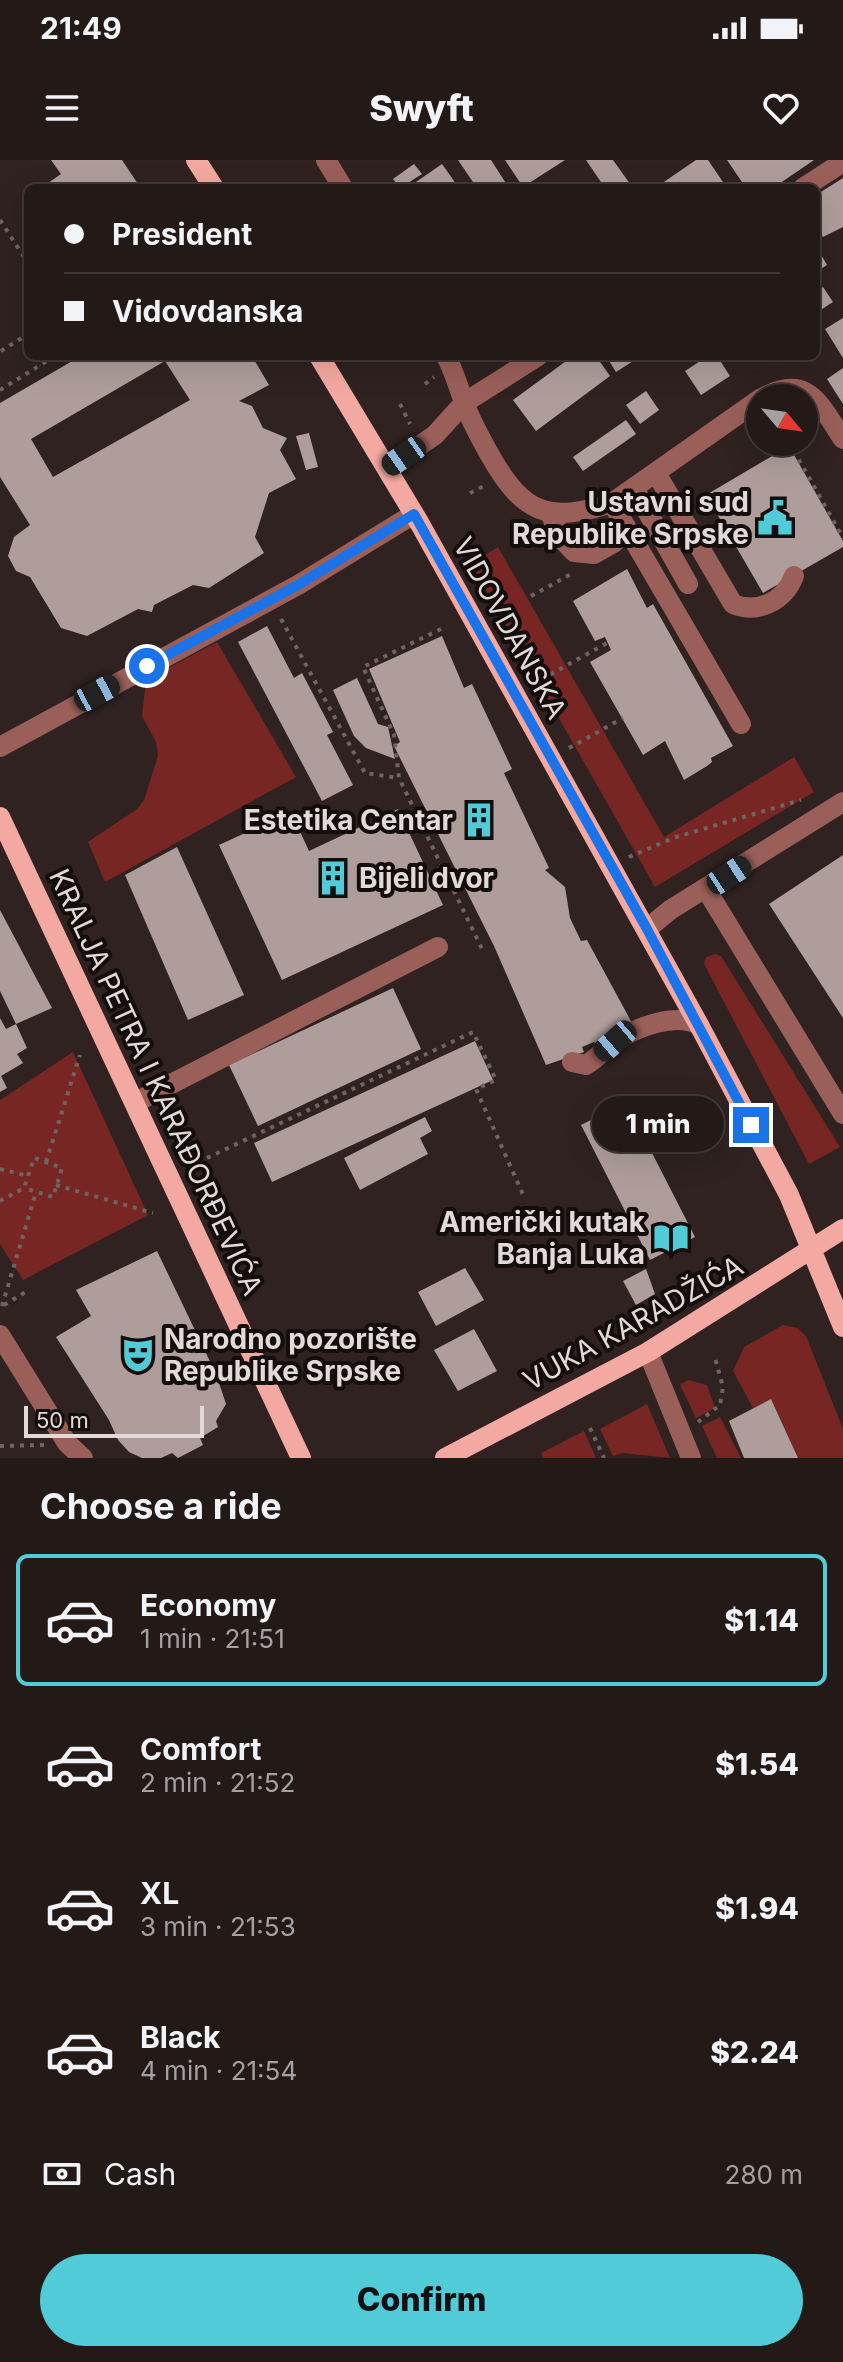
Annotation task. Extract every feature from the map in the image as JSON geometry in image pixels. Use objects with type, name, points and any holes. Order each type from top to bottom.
[{"type":"main road","points":[[196,160],[211,184]]},
{"type":"main road","name":"VIDOVDANSKA","points":[[321,360],[414,514],[699,1025],[789,1195],[814,1249],[843,1327]]},
{"type":"main road","name":"KRALJA PETRA I KARAĐORĐEVIĆA","points":[[0,817],[301,1458]]},
{"type":"main road","name":"VUKA KARADŽIĆA","points":[[445,1458],[648,1352],[843,1229]]},
{"type":"street","points":[[326,160],[341,184]]},
{"type":"street","points":[[809,184],[843,162]]},
{"type":"street","points":[[448,360],[481,442],[516,494],[531,507],[550,513],[589,510],[612,503],[746,410]]},
{"type":"street","points":[[387,468],[435,435],[464,403],[532,360]]},
{"type":"street","points":[[818,405],[843,439]]},
{"type":"street","points":[[656,473],[733,604],[747,610],[763,607],[785,592],[794,576]]},
{"type":"street","points":[[634,488],[688,584]]},
{"type":"street","points":[[612,503],[741,724]]},
{"type":"street","points":[[550,513],[561,538],[574,552],[594,554],[615,542]]},
{"type":"street","points":[[0,747],[298,585],[414,514]]},
{"type":"street","points":[[647,929],[670,910],[843,802]]},
{"type":"street","points":[[706,889],[843,1114]]},
{"type":"street","points":[[136,1102],[438,947]]},
{"type":"street","points":[[572,1062],[581,1066],[591,1063],[615,1041],[647,1027],[683,1018],[699,1025]]},
{"type":"street","points":[[0,1335],[67,1443],[83,1458]]},
{"type":"street","points":[[648,1352],[691,1458]]},
{"type":"path","points":[[0,220],[24,257]]},
{"type":"path","points":[[1,351],[24,337]]},
{"type":"path","points":[[0,390],[49,360]]},
{"type":"path","points":[[400,404],[410,424]]},
{"type":"path","points":[[797,456],[843,538]]},
{"type":"path","points":[[484,479],[488,484]]},
{"type":"path","points":[[531,596],[577,571],[567,566]]},
{"type":"path","points":[[276,610],[365,773],[399,778]]},
{"type":"path","points":[[441,629],[363,667],[394,735],[399,778],[483,951]]},
{"type":"path","points":[[530,686],[607,643]]},
{"type":"path","points":[[567,749],[623,718]]},
{"type":"path","points":[[629,857],[673,838],[815,797]]},
{"type":"path","points":[[207,1158],[473,1032],[496,1080],[476,1089],[525,1199]]},
{"type":"path","points":[[46,1162],[80,1055]]},
{"type":"path","points":[[0,1201],[24,1188],[34,1158],[62,1168],[53,1197],[24,1188]]},
{"type":"path","points":[[0,1169],[28,1176]]},
{"type":"path","points":[[56,1185],[153,1213]]},
{"type":"path","points":[[1,1307],[36,1192]]},
{"type":"path","points":[[1,1307],[29,1290]]},
{"type":"path","points":[[679,1433],[720,1405],[723,1387],[715,1358]]},
{"type":"path","points":[[590,1428],[604,1458]]},
{"type":"path","points":[[0,1446],[67,1443]]},
{"type":"shaded area","points":[[498,547],[664,837],[794,757],[814,792],[655,887],[471,564]]},
{"type":"shaded area","points":[[217,642],[296,777],[105,882],[88,842],[137,809],[144,800],[158,756],[156,742],[142,716],[146,680]]},
{"type":"shaded area","points":[[721,956],[840,1147],[809,1164],[704,964],[706,957]]},
{"type":"shaded area","points":[[73,1052],[148,1215],[23,1280],[0,1244],[0,1100]]},
{"type":"shaded area","points":[[783,1325],[797,1328],[806,1336],[843,1429],[843,1458],[798,1458],[772,1400],[753,1408],[733,1371],[744,1347]]},
{"type":"shaded area","points":[[688,1380],[707,1385],[715,1408],[696,1418],[680,1385]]},
{"type":"shaded area","points":[[647,1404],[670,1458],[623,1453],[613,1456],[600,1429]]},
{"type":"shaded area","points":[[720,1417],[741,1458],[717,1458],[702,1426]]},
{"type":"shaded area","points":[[584,1431],[596,1458],[543,1458],[541,1453]]},
{"type":"building","points":[[51,160],[122,160],[138,184],[49,184],[61,174]]},
{"type":"building","points":[[458,160],[491,160],[506,184],[474,184]]},
{"type":"building","points":[[505,160],[565,160],[528,184],[521,184]]},
{"type":"building","points":[[586,160],[613,160],[630,184],[602,184]]},
{"type":"building","points":[[696,160],[708,160],[724,184],[661,184]]},
{"type":"building","points":[[727,160],[814,160],[779,184],[743,184]]},
{"type":"building","points":[[414,164],[422,174],[406,184],[397,184],[393,179]]},
{"type":"building","points":[[442,164],[456,184],[417,184]]},
{"type":"building","points":[[843,178],[843,227],[823,237],[820,232],[820,192]]},
{"type":"building","points":[[820,253],[827,265],[820,269]]},
{"type":"building","points":[[823,287],[833,302],[820,310],[820,289]]},
{"type":"building","points":[[843,318],[843,358],[825,329]]},
{"type":"building","points":[[74,360],[254,360],[269,385],[239,401],[252,406],[263,428],[287,438],[280,450],[296,479],[269,493],[255,537],[264,553],[209,588],[193,585],[154,605],[152,612],[138,609],[87,636],[61,628],[30,577],[16,571],[8,556],[14,537],[30,525],[0,477],[0,403]],"holes":[[[165,361],[190,400],[53,477],[31,439]]]},
{"type":"building","points":[[568,360],[599,360],[610,376],[536,431],[513,400]]},
{"type":"building","points":[[608,360],[635,360],[616,372]]},
{"type":"building","points":[[702,360],[720,360],[730,376],[701,395],[685,371]]},
{"type":"building","points":[[843,368],[843,404],[827,379]]},
{"type":"building","points":[[646,391],[659,410],[640,424],[626,405]]},
{"type":"building","points":[[626,420],[636,434],[583,471],[573,457]]},
{"type":"building","points":[[309,433],[318,467],[306,470],[296,436]]},
{"type":"building","name":"Ustavni sud Republike Srpske","points":[[772,456],[795,456],[843,541],[843,547],[763,593],[706,495]]},
{"type":"building","points":[[627,569],[647,608],[653,604],[733,746],[711,758],[712,762],[684,780],[665,741],[643,755],[590,662],[611,650],[605,637],[595,641],[573,601]]},
{"type":"building","points":[[267,626],[294,678],[302,673],[333,732],[327,735],[353,785],[322,801],[238,642]]},
{"type":"building","name":"Estetika Centar","points":[[442,636],[464,688],[472,684],[512,769],[504,773],[549,868],[545,870],[565,887],[570,918],[581,941],[587,940],[632,1023],[596,1045],[594,1042],[582,1047],[584,1052],[546,1065],[494,946],[394,746],[400,742],[369,669]]},
{"type":"building","points":[[357,678],[378,724],[388,727],[395,759],[366,748],[354,736],[333,690]]},
{"type":"building","name":"Bijeli dvor","points":[[398,809],[443,905],[282,980],[219,845],[291,812],[309,851]]},
{"type":"building","points":[[177,847],[244,995],[188,1020],[125,875]]},
{"type":"building","points":[[843,855],[843,1018],[769,904]]},
{"type":"building","points":[[0,910],[52,1008],[16,1024],[0,991]]},
{"type":"building","points":[[393,988],[421,1049],[258,1126],[229,1065]]},
{"type":"building","points":[[0,1018],[6,1029],[16,1024],[27,1048],[17,1054],[23,1063],[1,1076],[7,1088],[0,1092]]},
{"type":"building","points":[[475,1041],[493,1080],[272,1182],[254,1143]]},
{"type":"building","points":[[626,1102],[695,1237],[650,1260],[581,1125]]},
{"type":"building","points":[[425,1117],[432,1131],[420,1138],[428,1154],[360,1190],[344,1158]]},
{"type":"building","name":"Narodno pozorište Republike Srpske","points":[[157,1251],[216,1374],[226,1404],[216,1421],[218,1427],[200,1438],[203,1445],[178,1458],[172,1453],[161,1458],[142,1458],[129,1452],[118,1440],[109,1420],[56,1337],[91,1316],[76,1290]]},
{"type":"building","points":[[465,1268],[484,1300],[436,1326],[418,1292]]},
{"type":"building","points":[[646,1269],[655,1294],[636,1305],[623,1281]]},
{"type":"building","points":[[474,1329],[497,1371],[458,1391],[434,1350]]},
{"type":"building","points":[[771,1399],[798,1458],[744,1458],[729,1421]]},
{"type":"place","name":"Ustavni sud Republike Srpske","points":[[775,518]]},
{"type":"place","name":"Estetika Centar","points":[[479,820]]},
{"type":"place","name":"Bijeli dvor","points":[[333,878]]},
{"type":"place","name":"Američki kutak Banja Luka","points":[[671,1238]]},
{"type":"place","name":"Narodno pozorište Republike Srpske","points":[[138,1355]]},
{"type":"route","points":[[147,666],[298,585],[414,514],[647,929],[751,1125]]}]
